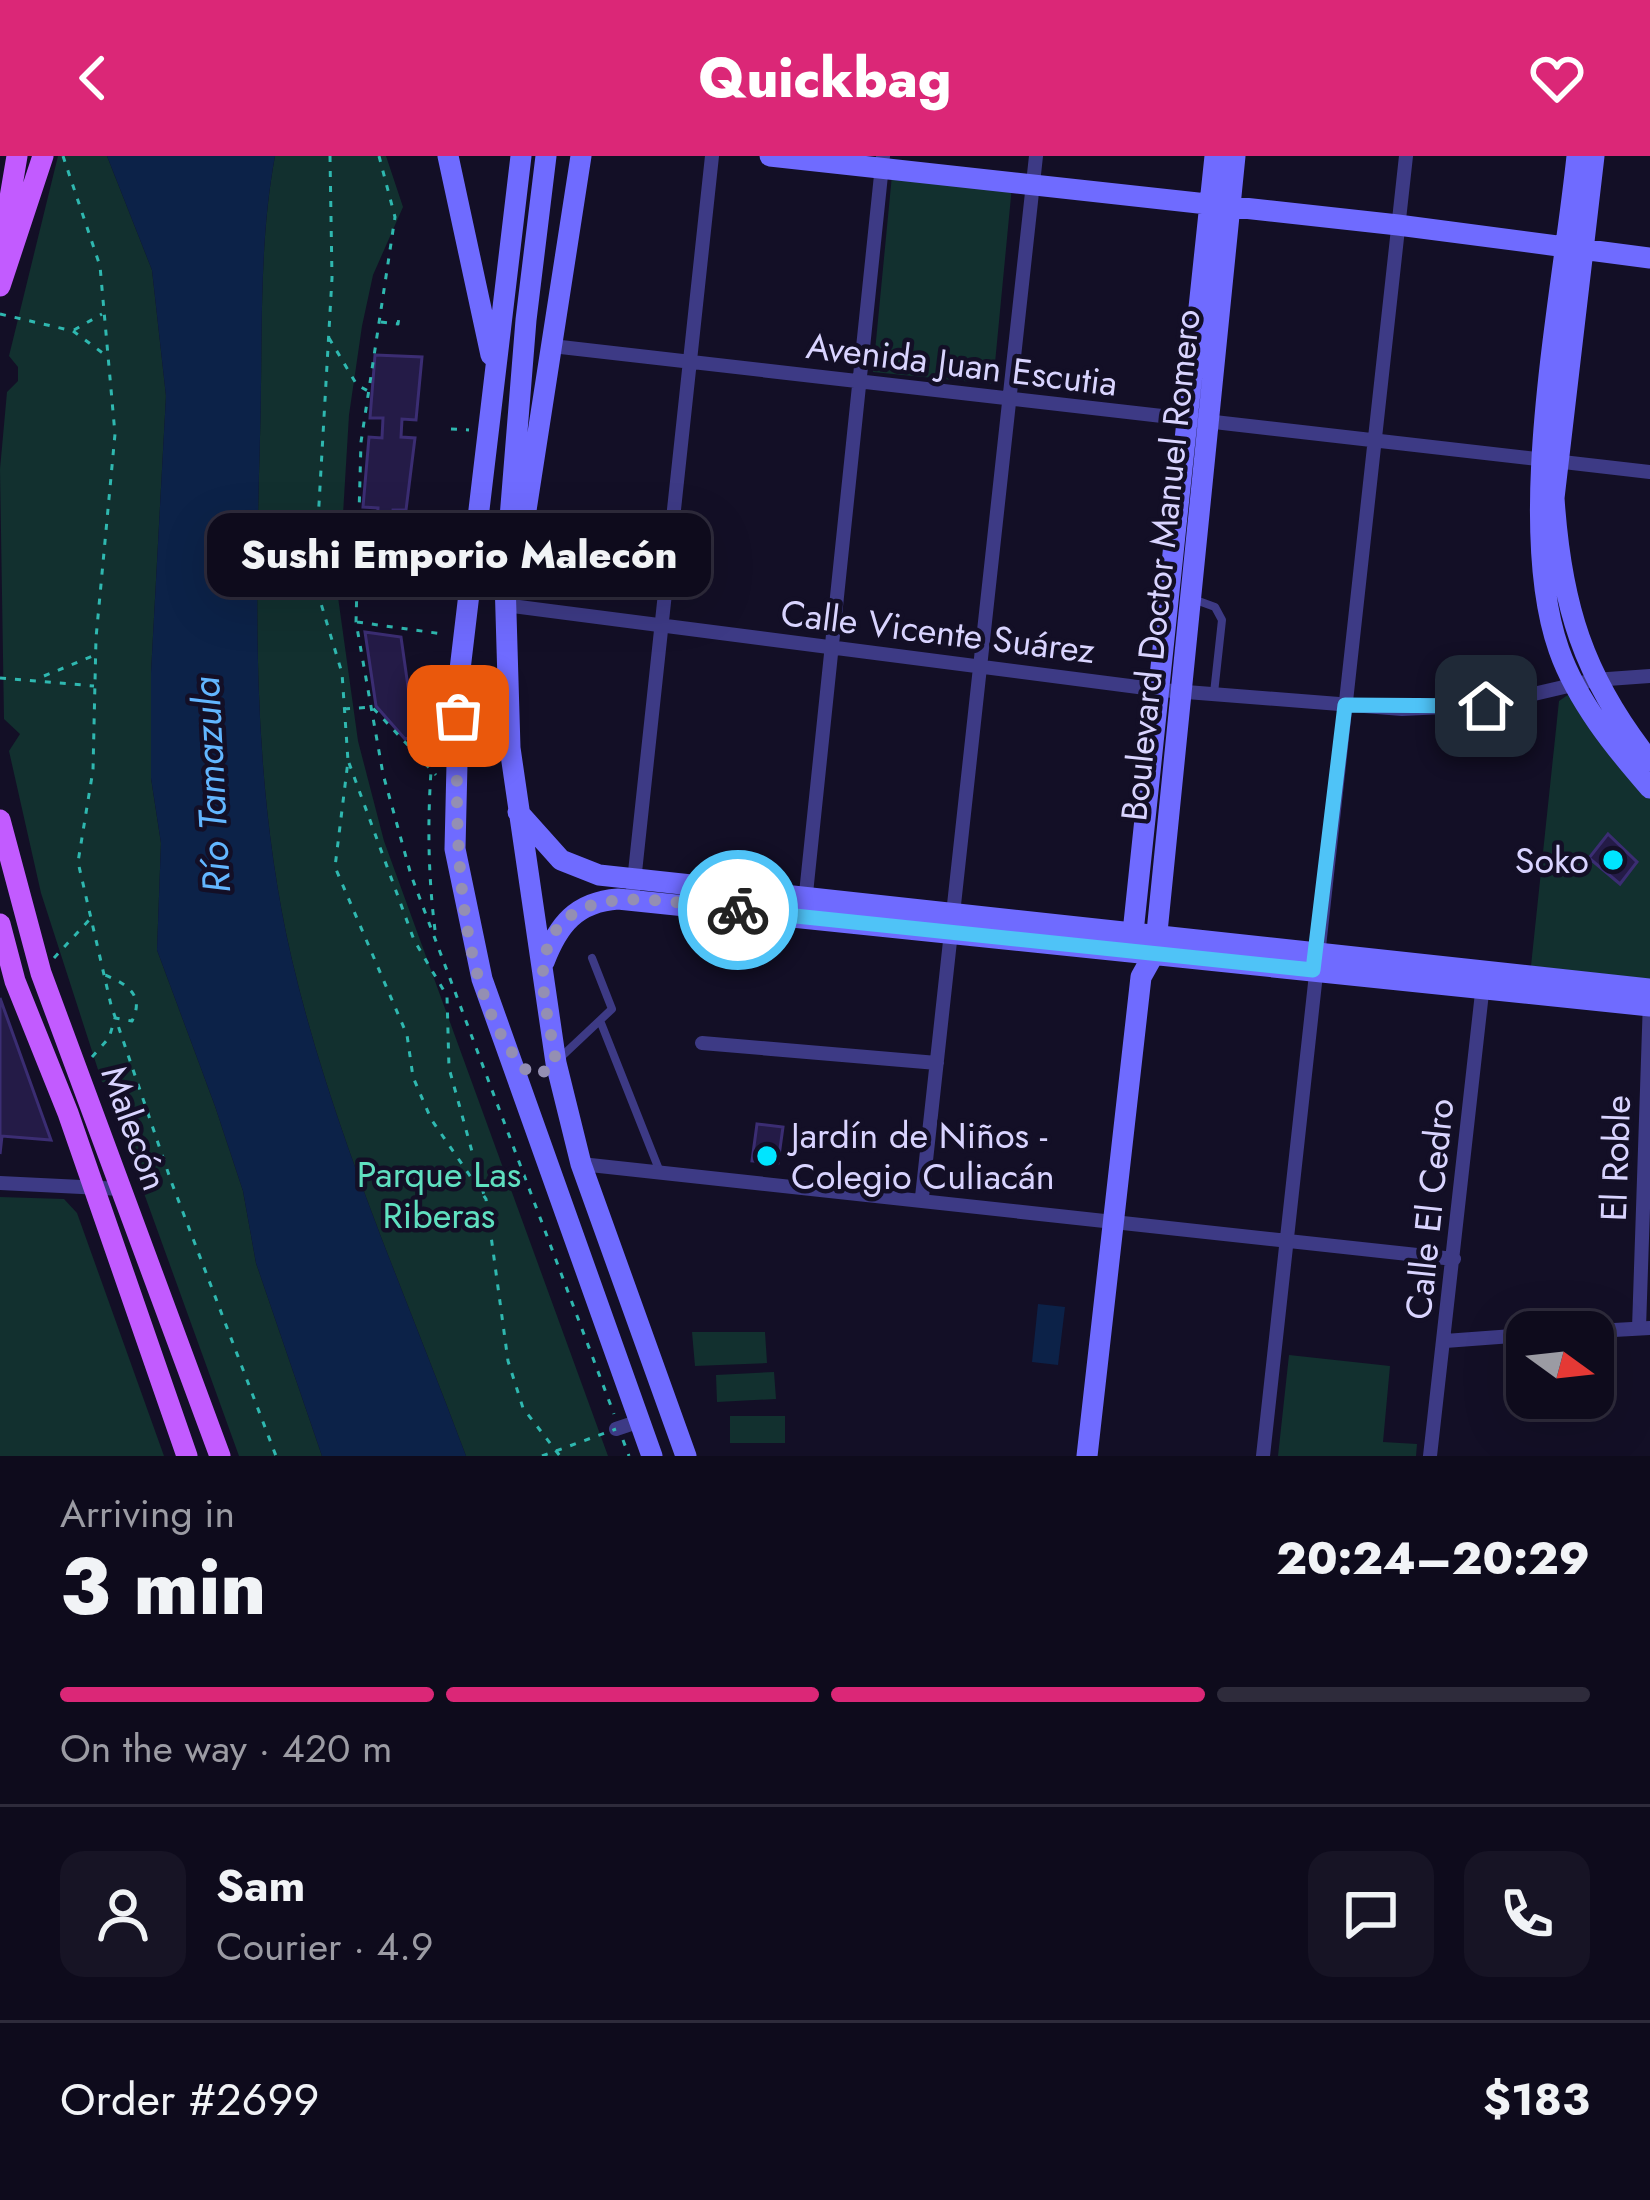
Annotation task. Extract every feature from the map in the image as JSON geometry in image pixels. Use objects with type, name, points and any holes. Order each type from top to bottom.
[{"type":"main road","points":[[0,257],[17,156]]},
{"type":"main road","points":[[448,156],[495,371]]},
{"type":"main road","points":[[521,156],[459,678],[455,792],[460,889],[503,1038],[652,1456]]},
{"type":"main road","points":[[546,156],[526,320],[505,580],[510,748],[556,1063],[581,1163],[686,1456]]},
{"type":"main road","points":[[505,580],[520,549],[581,156]]},
{"type":"main road","points":[[770,156],[882,163],[1650,258]]},
{"type":"main road","name":"Boulevard Doctor Manuel Romero","points":[[1215,156],[1220,205]]},
{"type":"main road","name":"Boulevard Doctor Manuel Romero","points":[[1087,1456],[1141,977],[1156,942],[1171,690],[1196,421],[1220,205],[1235,156]]},
{"type":"main road","points":[[1576,156],[1577,246]]},
{"type":"main road","points":[[1594,156],[1577,246],[1551,462],[1554,498],[1561,562],[1585,682],[1650,788]]},
{"type":"main road","points":[[0,286],[40,166]]},
{"type":"main road","name":"Boulevard Doctor Manuel Romero","points":[[1141,977],[1132,940],[1189,598],[1196,421]]},
{"type":"main road","points":[[459,678],[492,681],[510,748]]},
{"type":"main road","points":[[1585,682],[1650,761]]},
{"type":"main road","points":[[518,811],[543,845],[570,866],[633,890],[1315,959],[1650,1006]]},
{"type":"main road","name":"Malecón","points":[[0,820],[40,973],[220,1456]]},
{"type":"main road","points":[[544,962],[559,928],[573,913],[633,890]]},
{"type":"main road","points":[[1,931],[40,973]]},
{"type":"main road","points":[[1,931],[187,1456]]},
{"type":"main road","points":[[1484,980],[1650,989]]},
{"type":"main road","points":[[503,1038],[529,1073],[539,1075],[556,1063]]},
{"type":"street","points":[[633,890],[712,156]]},
{"type":"street","points":[[922,1197],[1036,156]]},
{"type":"street","points":[[1263,1456],[1406,156]]},
{"type":"street","points":[[805,906],[882,163]]},
{"type":"street","name":"Avenida Juan Escutia","points":[[552,346],[1650,472]]},
{"type":"street","name":"Calle Vicente Suárez","points":[[504,605],[1171,690],[1345,705],[1463,708],[1585,682],[1650,676]]},
{"type":"street","name":"Calle El Cedro","points":[[1430,1456],[1484,980]]},
{"type":"street","name":"El Roble","points":[[1645,1328],[1650,989]]},
{"type":"street","points":[[702,1043],[937,1063]]},
{"type":"street","points":[[581,1163],[1454,1259]]},
{"type":"street","points":[[0,1183],[122,1189]]},
{"type":"street","points":[[1614,1330],[1645,1328]]},
{"type":"street","points":[[1445,1340],[1506,1336]]},
{"type":"street","points":[[616,1430],[640,1421]]},
{"type":"lane","points":[[1189,598],[1215,607],[1222,620],[1214,693]]},
{"type":"lane","points":[[556,1063],[610,1018],[612,1002],[592,958]]},
{"type":"lane","points":[[602,1023],[661,1174]]},
{"type":"path","points":[[63,156],[100,266],[115,434],[95,656],[93,770],[78,862],[115,1018],[275,1456]]},
{"type":"path","points":[[330,156],[319,597],[342,673],[348,761],[335,867],[407,1035],[413,1077],[431,1119],[485,1197]]},
{"type":"path","points":[[73,331],[104,312]]},
{"type":"path","points":[[0,314],[73,331],[109,358]]},
{"type":"path","points":[[379,322],[398,324],[399,317]]},
{"type":"path","points":[[328,336],[357,385],[368,391]]},
{"type":"path","points":[[451,429],[471,430]]},
{"type":"path","points":[[356,622],[465,636]]},
{"type":"path","points":[[37,678],[95,656]]},
{"type":"path","points":[[0,678],[95,687]]},
{"type":"path","points":[[344,709],[372,707],[455,792]]},
{"type":"path","points":[[348,761],[414,940],[447,996],[449,1068],[485,1197],[508,1360],[523,1408],[560,1456]]},
{"type":"path","points":[[40,973],[91,918]]},
{"type":"path","points":[[104,974],[129,986],[137,998],[132,1021],[115,1018]]},
{"type":"path","points":[[447,996],[456,990]]},
{"type":"path","points":[[78,1069],[109,1038],[115,1018]]},
{"type":"path","points":[[542,1456],[616,1430]]},
{"type":"green space","name":"Parque Las Riberas","points":[[58,156],[107,156],[152,270],[166,396],[151,673],[151,778],[161,843],[157,950],[243,1191],[256,1263],[322,1456],[239,1456],[115,1113],[114,1085],[102,1082],[41,893],[9,751],[20,734],[4,719],[0,469],[7,392],[18,381],[18,367],[9,356]]},
{"type":"green space","name":"Parque Las Riberas","points":[[275,156],[386,156],[403,207],[373,275],[349,415],[338,597],[358,741],[384,841],[608,1456],[466,1456],[371,1211],[308,1024],[269,830],[259,700],[262,296]]},
{"type":"green space","points":[[892,175],[1012,186],[993,384],[873,372]]},
{"type":"green space","points":[[1575,690],[1650,788],[1650,979],[1531,966],[1559,701]]},
{"type":"green space","points":[[0,1197],[64,1199],[77,1213],[164,1456],[0,1456]]},
{"type":"green space","points":[[692,1332],[765,1332],[767,1363],[695,1366]]},
{"type":"green space","points":[[1289,1355],[1390,1366],[1383,1442],[1417,1444],[1416,1456],[1278,1456]]},
{"type":"green space","points":[[774,1372],[776,1399],[717,1402],[716,1375]]},
{"type":"green space","points":[[730,1416],[785,1416],[785,1443],[730,1443]]},
{"type":"water","name":"Río Tamazula","points":[[107,156],[275,156],[262,296],[257,568],[259,700],[269,830],[292,960],[327,1087],[466,1456],[322,1456],[256,1263],[243,1191],[157,950],[161,843],[151,778],[151,673],[166,396],[152,270]]},
{"type":"water","points":[[1038,1304],[1065,1307],[1058,1365],[1032,1362]]},
{"type":"building","points":[[375,355],[422,357],[416,420],[402,419],[401,437],[415,438],[406,510],[393,510],[391,527],[410,528],[403,590],[356,588],[361,523],[377,524],[378,508],[363,507],[369,437],[382,438],[383,418],[370,418]]},
{"type":"building","points":[[365,632],[401,637],[415,736],[405,739],[376,706]]},
{"type":"building","name":"Soko","points":[[1608,834],[1637,862],[1620,884],[1589,858]]},
{"type":"building","points":[[0,998],[51,1140],[2,1136],[0,1154]]},
{"type":"building","points":[[757,1124],[783,1127],[778,1163],[752,1161]]},
{"type":"way so far","points":[[458,716],[455,849],[460,889],[482,979],[503,1038],[529,1073],[539,1075],[556,1063],[544,962],[559,928],[573,913],[618,899],[738,910]]},
{"type":"place","name":"Sushi Emporio Malecón","points":[[458,716]]},
{"type":"place","name":"Soko","points":[[1613,860]]},
{"type":"place","name":"Jardín de Niños - Colegio Culiacán","points":[[767,1156]]},
{"type":"route","points":[[738,910],[1313,970],[1345,705],[1486,706]]}]
